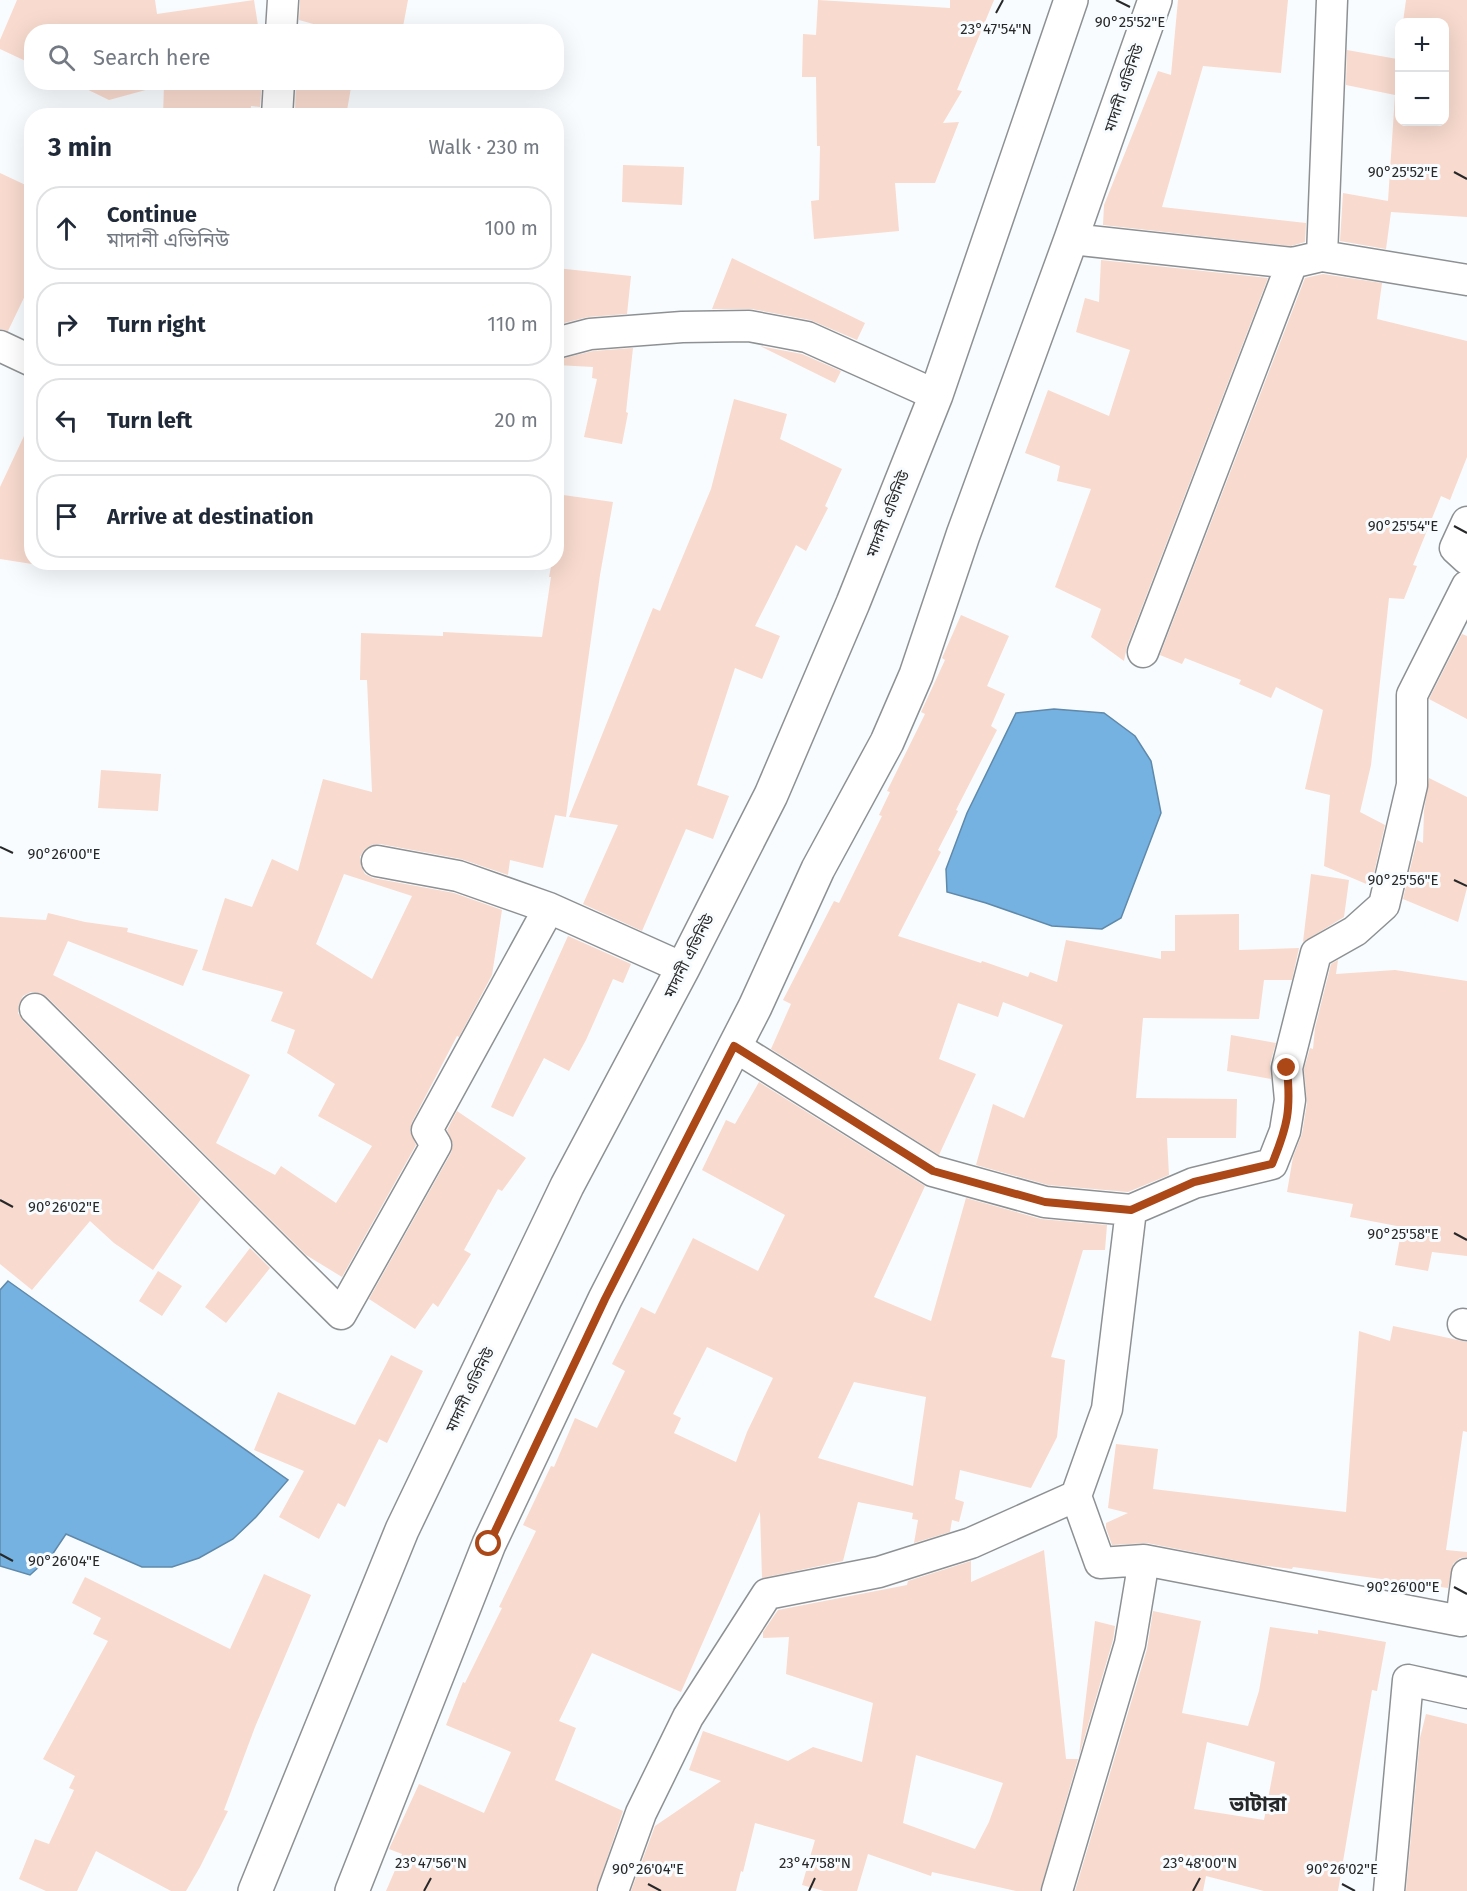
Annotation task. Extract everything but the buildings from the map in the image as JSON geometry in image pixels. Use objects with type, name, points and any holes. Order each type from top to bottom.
[{"type":"main road","name":"মাদানী এভিনিউ","points":[[255,1891],[402,1530],[567,1186],[683,968],[771,795],[853,603],[936,395],[1071,0]]},
{"type":"main road","name":"মাদানী এভিনিউ","points":[[352,1891],[489,1544],[605,1299],[755,1007],[818,869],[887,742],[916,675],[963,535],[1155,0]]},
{"type":"street","points":[[282,24],[283,0]]},
{"type":"street","points":[[1322,256],[1332,0]]},
{"type":"street","points":[[277,108],[279,90]]},
{"type":"street","points":[[1071,239],[1292,263],[1322,256],[1467,280]]},
{"type":"street","points":[[1143,652],[1292,263]]},
{"type":"street","points":[[564,341],[590,334],[682,327],[749,326],[807,337],[936,395]]},
{"type":"street","points":[[0,346],[24,357]]},
{"type":"street","points":[[1467,522],[1455,548],[1467,559]]},
{"type":"street","points":[[734,1046],[933,1171],[1045,1202],[1131,1210],[1194,1182],[1272,1164],[1285,1131],[1290,1100],[1287,1068],[1316,953],[1355,931],[1384,905],[1412,785],[1412,695],[1467,586]]},
{"type":"street","points":[[377,861],[458,876],[549,908],[683,968]]},
{"type":"street","points":[[35,1009],[341,1314],[435,1145],[427,1130],[549,908]]},
{"type":"street","points":[[1131,1210],[1107,1409],[1076,1496],[1100,1563],[1144,1560],[1461,1621],[1467,1574]]},
{"type":"street","points":[[613,1891],[641,1812],[688,1717],[767,1594],[879,1572],[971,1543],[1076,1496]]},
{"type":"street","points":[[1058,1891],[1130,1644],[1144,1560]]},
{"type":"street","points":[[1389,1891],[1408,1680],[1467,1693]]},
{"type":"water","points":[[1054,709],[1104,713],[1135,736],[1151,761],[1161,813],[1121,918],[1102,929],[1052,926],[947,892],[946,869],[967,813],[1016,713]]},
{"type":"water","points":[[8,1281],[288,1480],[256,1517],[233,1539],[199,1558],[172,1567],[142,1567],[66,1534],[52,1555],[30,1575],[0,1566],[0,1290]]},
{"type":"district","name":"ভাটারা","points":[[1258,1804]]},
{"type":"route","points":[[489,1544],[605,1299],[734,1046],[933,1171],[1045,1202],[1131,1210],[1194,1182],[1272,1164],[1285,1131],[1290,1100],[1287,1068]]}]
